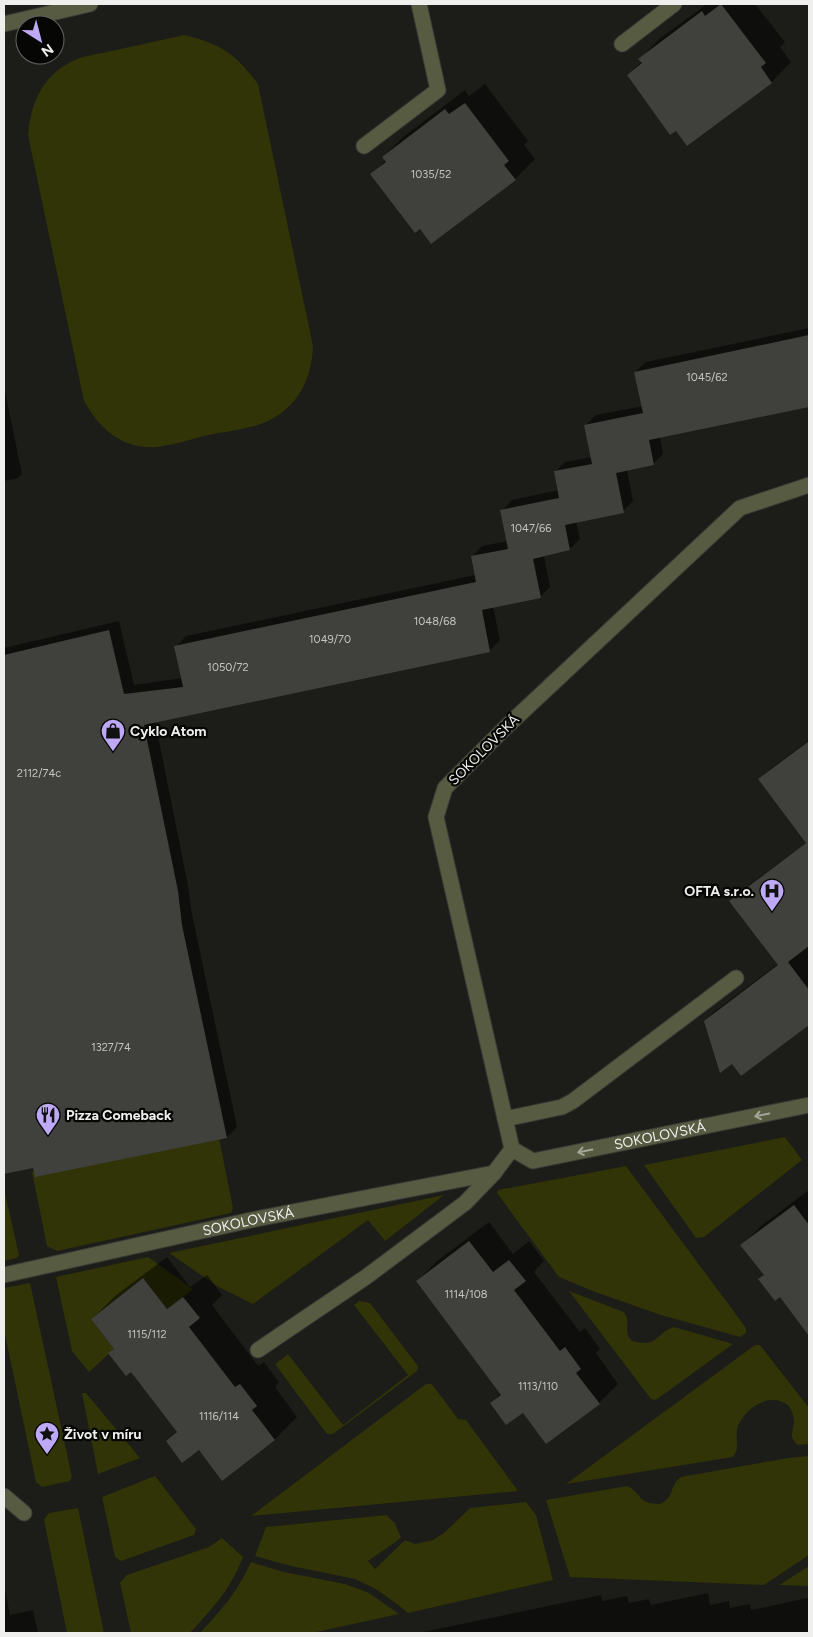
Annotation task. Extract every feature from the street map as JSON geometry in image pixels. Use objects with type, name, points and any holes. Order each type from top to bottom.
[{"type":"street","points":[[4,24],[90,4]]},
{"type":"street","points":[[364,146],[438,90],[419,4]]},
{"type":"street","points":[[622,44],[674,4]]},
{"type":"street","name":"SOKOLOVSKÁ","points":[[809,485],[740,508],[505,728],[445,788],[436,817],[512,1149],[533,1161],[809,1105]]},
{"type":"street","points":[[505,1119],[562,1107],[573,1101],[736,978]]},
{"type":"street","points":[[258,1350],[366,1277],[465,1203],[494,1173],[512,1149]]},
{"type":"street","name":"SOKOLOVSKÁ","points":[[4,1275],[252,1220],[494,1173]]},
{"type":"street","points":[[4,1496],[24,1513]]},
{"type":"green space","points":[[184,35],[208,42],[227,52],[242,65],[258,84],[313,346],[312,357],[303,388],[282,413],[272,419],[241,429],[163,446],[144,447],[122,441],[113,435],[97,420],[84,401],[28,135],[32,111],[41,90],[47,81],[64,66],[85,57]]},
{"type":"green space","points":[[218,1133],[233,1208],[231,1213],[57,1251],[47,1246],[32,1172]]},
{"type":"green space","points":[[785,1137],[802,1160],[704,1237],[696,1238],[644,1165]]},
{"type":"green space","points":[[626,1166],[746,1328],[746,1333],[740,1337],[661,1315],[559,1277],[497,1193],[498,1190]]},
{"type":"green space","points":[[4,1189],[19,1255],[17,1258],[4,1261]]},
{"type":"green space","points":[[444,1195],[385,1241],[368,1220],[253,1304],[217,1286],[169,1253]]},
{"type":"green space","points":[[148,1257],[193,1289],[167,1309],[143,1278],[91,1319],[114,1349],[89,1372],[72,1351],[56,1277]]},
{"type":"green space","points":[[30,1283],[72,1477],[70,1481],[42,1487],[36,1482],[4,1330],[4,1288]]},
{"type":"green space","points":[[569,1291],[624,1312],[627,1320],[628,1334],[632,1341],[647,1343],[674,1327],[733,1344],[656,1400],[651,1399]]},
{"type":"green space","points":[[359,1301],[370,1303],[418,1366],[417,1371],[333,1434],[327,1434],[275,1364],[288,1354],[343,1425],[408,1375],[354,1305]]},
{"type":"green space","points":[[755,1345],[760,1345],[809,1408],[809,1444],[798,1445],[793,1440],[794,1420],[789,1406],[775,1400],[767,1401],[753,1407],[742,1419],[737,1430],[737,1450],[733,1457],[566,1484]]},
{"type":"green space","points":[[426,1384],[432,1384],[458,1419],[466,1420],[518,1491],[251,1516]]},
{"type":"green space","points":[[82,1393],[86,1393],[140,1458],[98,1474]]},
{"type":"green space","points":[[809,1456],[809,1555],[764,1585],[570,1577],[546,1500],[627,1486],[643,1500],[653,1504],[660,1504],[668,1498],[674,1484],[681,1477]]},
{"type":"green space","points":[[155,1476],[196,1529],[194,1535],[121,1561],[115,1557],[102,1497]]},
{"type":"green space","points":[[526,1502],[536,1515],[553,1580],[408,1613],[374,1588],[355,1579],[291,1566],[255,1556],[266,1527],[386,1515],[395,1523],[401,1538],[368,1561],[375,1569],[405,1540],[415,1544],[433,1540],[444,1533],[470,1508]]},
{"type":"green space","points":[[78,1508],[104,1633],[67,1633],[44,1520],[49,1513]]},
{"type":"green space","points":[[222,1538],[243,1557],[227,1589],[190,1633],[131,1633],[120,1583],[127,1575],[209,1547]]},
{"type":"green space","points":[[251,1562],[284,1572],[345,1584],[369,1593],[399,1614],[312,1633],[200,1633],[228,1600]]},
{"type":"green space","points":[[809,1566],[809,1586],[779,1585]]},
{"type":"building","points":[[721,4],[766,63],[761,67],[772,83],[687,146],[676,131],[670,135],[627,75],[642,63],[638,59],[702,11],[705,16]]},
{"type":"building","points":[[465,103],[509,161],[504,165],[516,180],[431,244],[420,229],[415,233],[370,174],[386,162],[382,157],[445,109],[449,114]]},
{"type":"building","points":[[809,335],[809,407],[649,440],[654,465],[616,473],[624,513],[565,525],[570,550],[533,559],[541,598],[482,610],[490,652],[144,725],[178,891],[182,925],[227,1138],[35,1177],[33,1168],[4,1174],[4,655],[109,630],[124,694],[183,687],[174,646],[476,582],[471,556],[508,549],[500,510],[559,498],[554,471],[592,464],[584,425],[643,413],[634,372]]},
{"type":"building","points":[[809,741],[809,946],[788,962],[809,990],[809,1025],[741,1076],[732,1064],[720,1073],[704,1021],[778,965],[729,901],[806,843],[758,779]]},
{"type":"building","points":[[794,1205],[809,1225],[809,1336],[780,1297],[775,1301],[758,1279],[764,1275],[740,1245]]},
{"type":"building","points":[[469,1241],[493,1272],[509,1260],[526,1281],[514,1290],[560,1351],[565,1347],[581,1369],[576,1373],[600,1404],[546,1444],[523,1413],[506,1425],[490,1403],[501,1395],[416,1281]]},
{"type":"building","points":[[143,1278],[167,1309],[183,1297],[200,1318],[189,1327],[235,1387],[240,1384],[257,1406],[252,1410],[275,1440],[222,1481],[199,1450],[182,1463],[166,1441],[177,1432],[131,1372],[126,1376],[108,1353],[114,1349],[91,1319]]},
{"type":"place","name":"Cyklo Atom","points":[[113,752]]},
{"type":"place","name":"OFTA s.r.o.","points":[[772,912]]},
{"type":"place","name":"Pizza Comeback","points":[[48,1136]]},
{"type":"place","name":"Život v míru","points":[[47,1455]]}]
